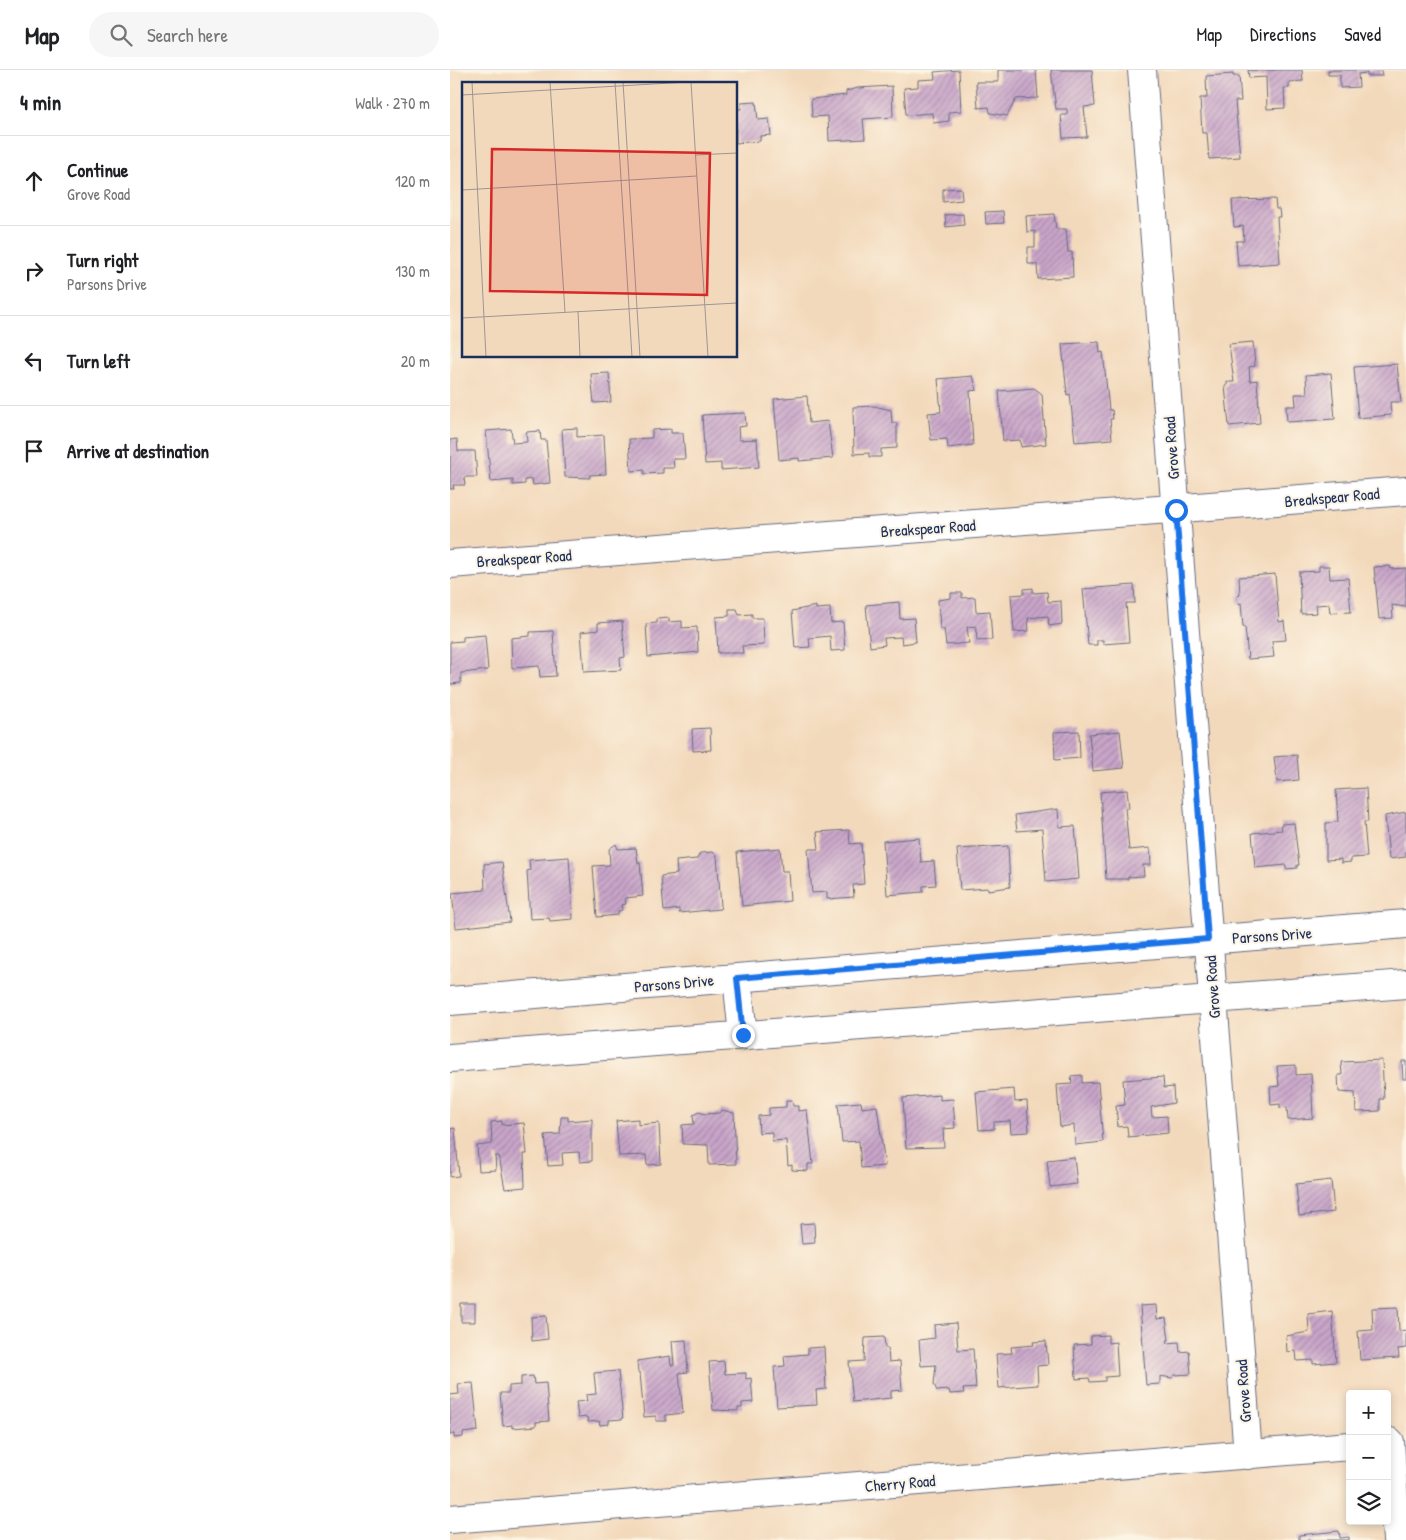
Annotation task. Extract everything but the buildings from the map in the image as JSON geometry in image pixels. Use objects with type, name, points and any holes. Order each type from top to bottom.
[{"type":"street","name":"Grove Road","points":[[1142,70],[1248,1455]]},
{"type":"street","name":"Breakspear Road","points":[[450,564],[1406,491]]},
{"type":"street","name":"Parsons Drive","points":[[450,1001],[1406,924]]},
{"type":"street","points":[[737,978],[743,1035]]},
{"type":"street","points":[[450,1058],[1406,984]]},
{"type":"street","points":[[1395,1441],[1397,1540]]},
{"type":"street","name":"Cherry Road","points":[[450,1518],[1346,1446]]},
{"type":"route","points":[[743,1035],[737,978],[1208,939],[1176,510]]}]
